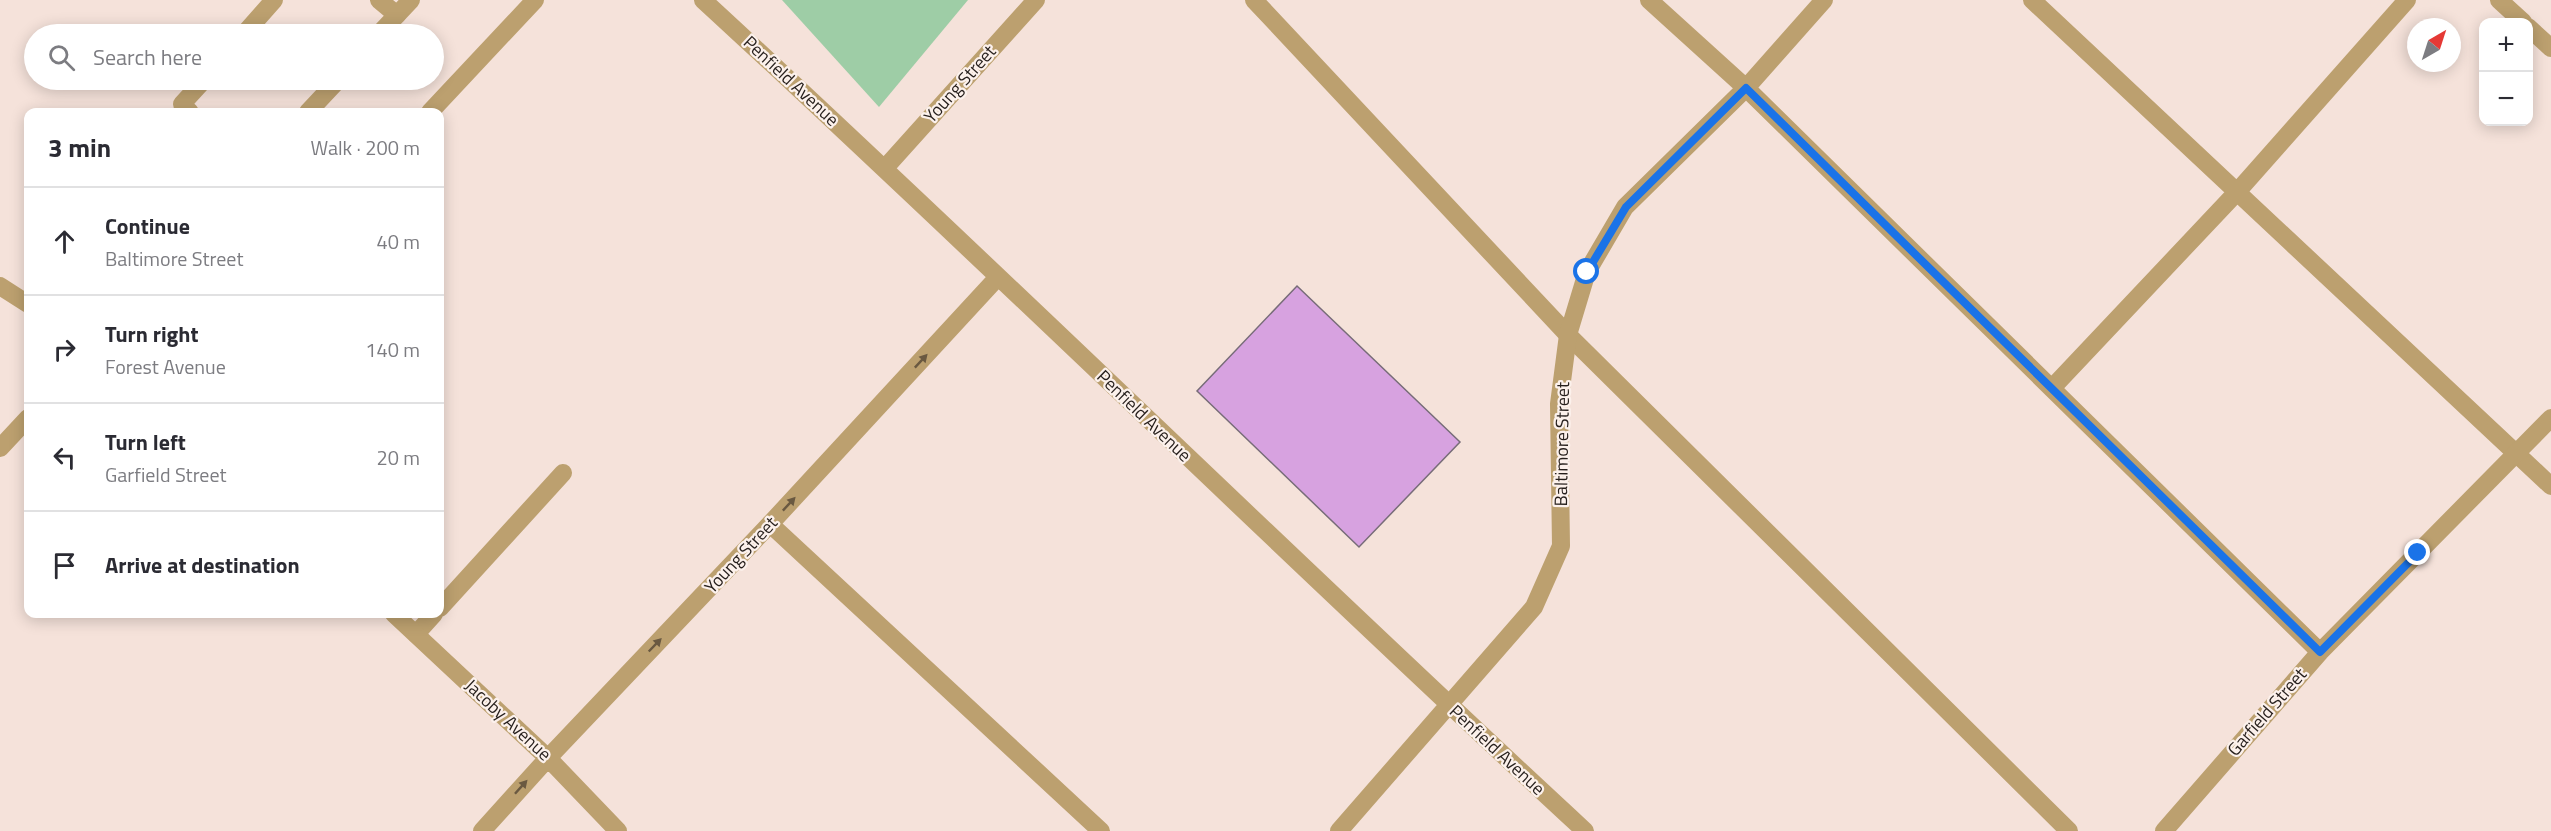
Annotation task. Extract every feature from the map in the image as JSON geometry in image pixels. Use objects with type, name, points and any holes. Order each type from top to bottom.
[{"type":"street","points":[[253,24],[274,0]]},
{"type":"street","points":[[379,0],[397,15]]},
{"type":"street","points":[[388,24],[411,0]]},
{"type":"street","points":[[434,108],[534,0]]},
{"type":"street","name":"Penfield Avenue","points":[[703,0],[885,168],[1450,706],[1585,831]]},
{"type":"street","name":"Young Street","points":[[885,168],[1036,0]]},
{"type":"street","points":[[1254,0],[1568,334],[2069,831]]},
{"type":"street","points":[[1649,0],[1746,88],[2320,652]]},
{"type":"street","name":"Baltimore Street","points":[[1339,831],[1534,607],[1561,546],[1559,404],[1568,334],[1587,272],[1626,207],[1746,88],[1824,0]]},
{"type":"street","points":[[2032,0],[2551,486]]},
{"type":"street","points":[[2052,388],[2236,192],[2407,0]]},
{"type":"street","points":[[2499,0],[2519,18]]},
{"type":"street","points":[[2533,31],[2551,48]]},
{"type":"street","points":[[186,108],[182,104],[195,90]]},
{"type":"street","points":[[312,108],[329,90]]},
{"type":"street","name":"Young Street","points":[[482,831],[998,277]]},
{"type":"street","points":[[0,286],[24,301]]},
{"type":"street","name":"Garfield Street","points":[[2164,831],[2320,652],[2551,418]]},
{"type":"street","points":[[0,448],[24,422]]},
{"type":"street","points":[[444,604],[563,473]]},
{"type":"street","points":[[770,524],[1101,831]]},
{"type":"street","name":"Jacoby Avenue","points":[[398,618],[548,758],[618,831]]},
{"type":"street","points":[[416,634],[430,618]]},
{"type":"green space","points":[[782,0],[968,0],[879,107]]},
{"type":"building","points":[[1297,286],[1460,442],[1359,547],[1197,391]]},
{"type":"route","points":[[1587,272],[1626,207],[1746,88],[2320,652],[2418,553]]}]
